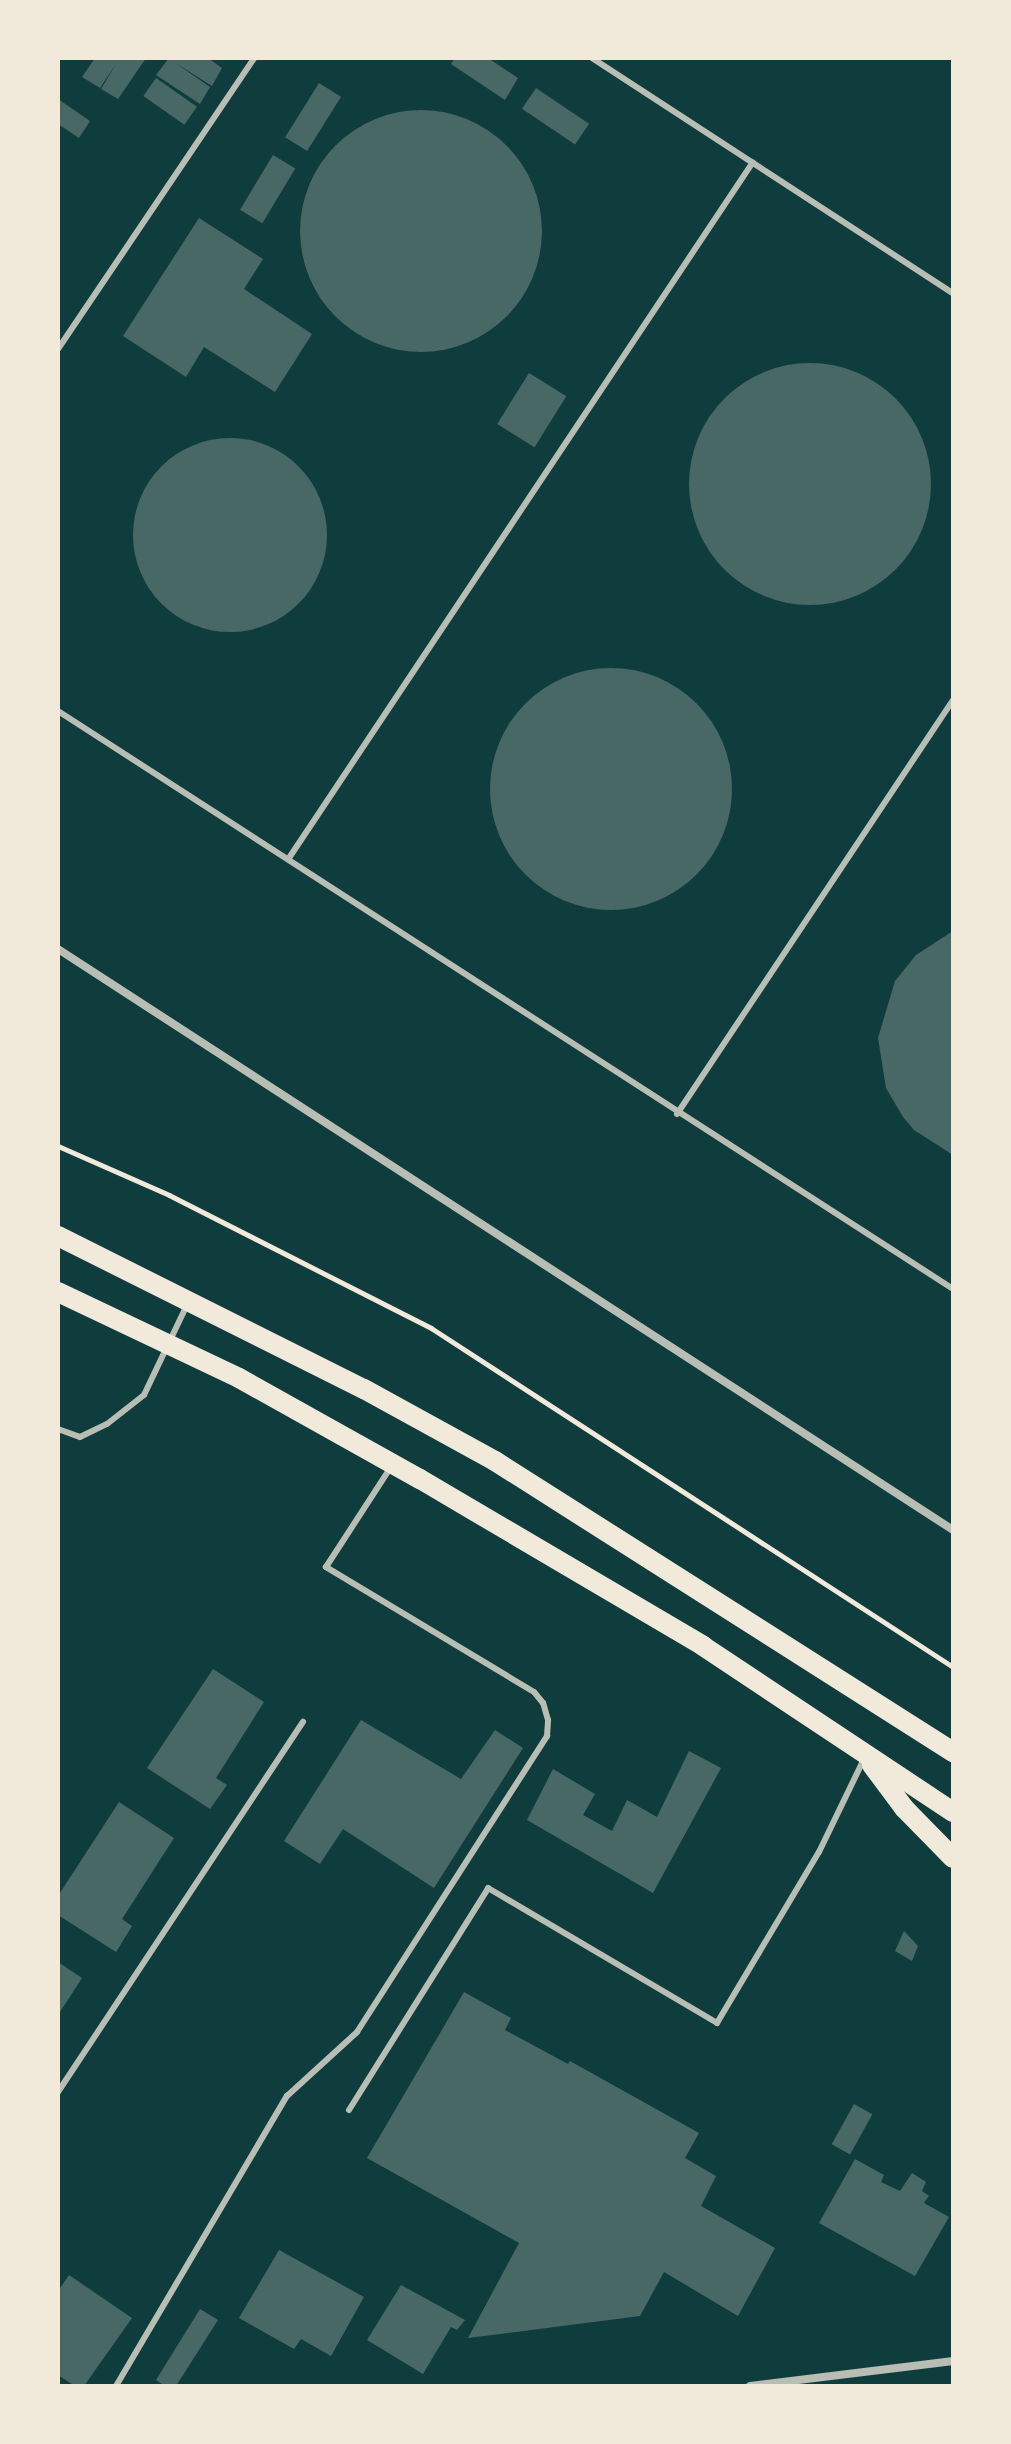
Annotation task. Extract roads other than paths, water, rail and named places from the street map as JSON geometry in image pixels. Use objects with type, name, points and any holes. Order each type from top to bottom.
[{"type":"main road","points":[[58,1236],[190,1300],[495,1461],[953,1752]]},
{"type":"main road","points":[[58,1292],[239,1378],[393,1464],[703,1646],[953,1812]]},
{"type":"main road","points":[[865,1756],[904,1808],[953,1858]]},
{"type":"street","points":[[58,949],[953,1530]]},
{"type":"street","points":[[750,2386],[953,2361]]},
{"type":"lane","points":[[58,349],[254,58]]},
{"type":"lane","points":[[592,58],[953,293]]},
{"type":"lane","points":[[289,858],[753,162]]},
{"type":"lane","points":[[677,1114],[953,700]]},
{"type":"lane","points":[[58,711],[289,858],[677,1114],[953,1289]]},
{"type":"lane","points":[[58,1429],[80,1437],[107,1424],[144,1395],[190,1300]]},
{"type":"lane","points":[[116,2386],[287,2096],[357,2032],[547,1736],[543,1703],[534,1692],[326,1567],[393,1464]]},
{"type":"lane","points":[[58,2092],[303,1722]]},
{"type":"lane","points":[[349,2110],[488,1888],[717,2023],[819,1852],[865,1756]]},
{"type":"water","points":[[421,110],[445,112],[467,119],[507,145],[533,185],[540,207],[540,255],[533,277],[507,317],[467,343],[445,350],[421,352],[397,350],[375,343],[335,317],[309,277],[302,255],[300,231],[302,207],[309,185],[335,145],[375,119],[397,112]]}]
